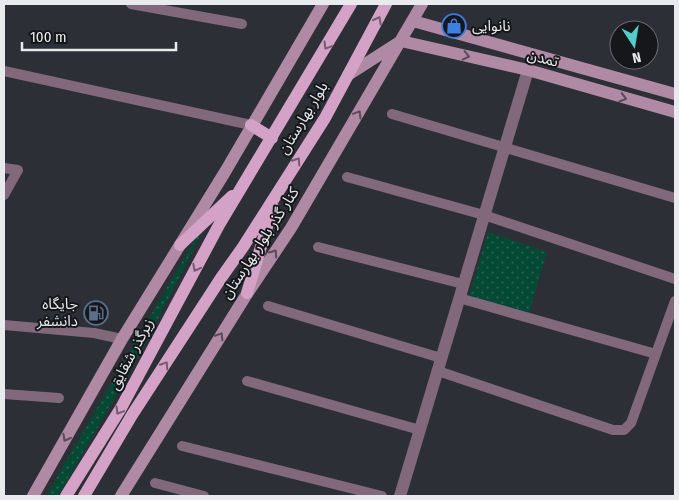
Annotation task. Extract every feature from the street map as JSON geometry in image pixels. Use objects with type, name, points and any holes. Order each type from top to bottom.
[{"type":"main road","points":[[33,496],[122,340],[323,4]]},
{"type":"main road","name":"بلوار بهارستان","points":[[220,225],[352,4]]},
{"type":"main road","name":"بلوار بهارستان","points":[[244,247],[325,118],[386,4]]},
{"type":"main road","name":"کنار گذر بلوار بهارستان","points":[[121,496],[247,293],[291,228],[422,4]]},
{"type":"main road","name":"تمدن","points":[[413,21],[675,94]]},
{"type":"main road","points":[[442,50],[438,47],[437,41],[443,32],[448,31]]},
{"type":"main road","points":[[348,75],[402,40]]},
{"type":"main road","name":"تمدن","points":[[402,40],[528,70],[675,112]]},
{"type":"main road","points":[[251,126],[272,138]]},
{"type":"main road","points":[[180,245],[245,184]]},
{"type":"main road","points":[[247,293],[279,189]]},
{"type":"main road","name":"زیرگذر شقایق","points":[[66,496],[121,408],[220,225]]},
{"type":"main road","name":"زیرگذر شقایق","points":[[84,496],[142,399],[221,278],[244,247]]},
{"type":"street","points":[[131,4],[242,24]]},
{"type":"street","points":[[400,496],[528,70]]},
{"type":"street","points":[[4,71],[251,126]]},
{"type":"street","points":[[392,114],[675,198]]},
{"type":"street","points":[[4,168],[18,170],[4,195]]},
{"type":"street","points":[[346,177],[484,215],[675,279]]},
{"type":"street","points":[[318,246],[464,284]]},
{"type":"street","points":[[459,298],[656,354]]},
{"type":"street","points":[[268,306],[439,364],[613,430],[624,430],[631,423],[675,301]]},
{"type":"street","points":[[4,325],[94,333],[122,340]]},
{"type":"street","points":[[247,381],[420,430]]},
{"type":"street","points":[[4,394],[59,398]]},
{"type":"street","points":[[182,446],[366,495],[382,496]]},
{"type":"street","points":[[155,483],[204,496]]},
{"type":"green space","points":[[201,229],[203,231],[137,359],[58,496],[46,496]]},
{"type":"green space","points":[[488,232],[547,252],[529,313],[469,296]]},
{"type":"place","name":"نانوایی","points":[[454,26]]},
{"type":"place","name":"جایگاه دانشفر","points":[[96,313]]}]
